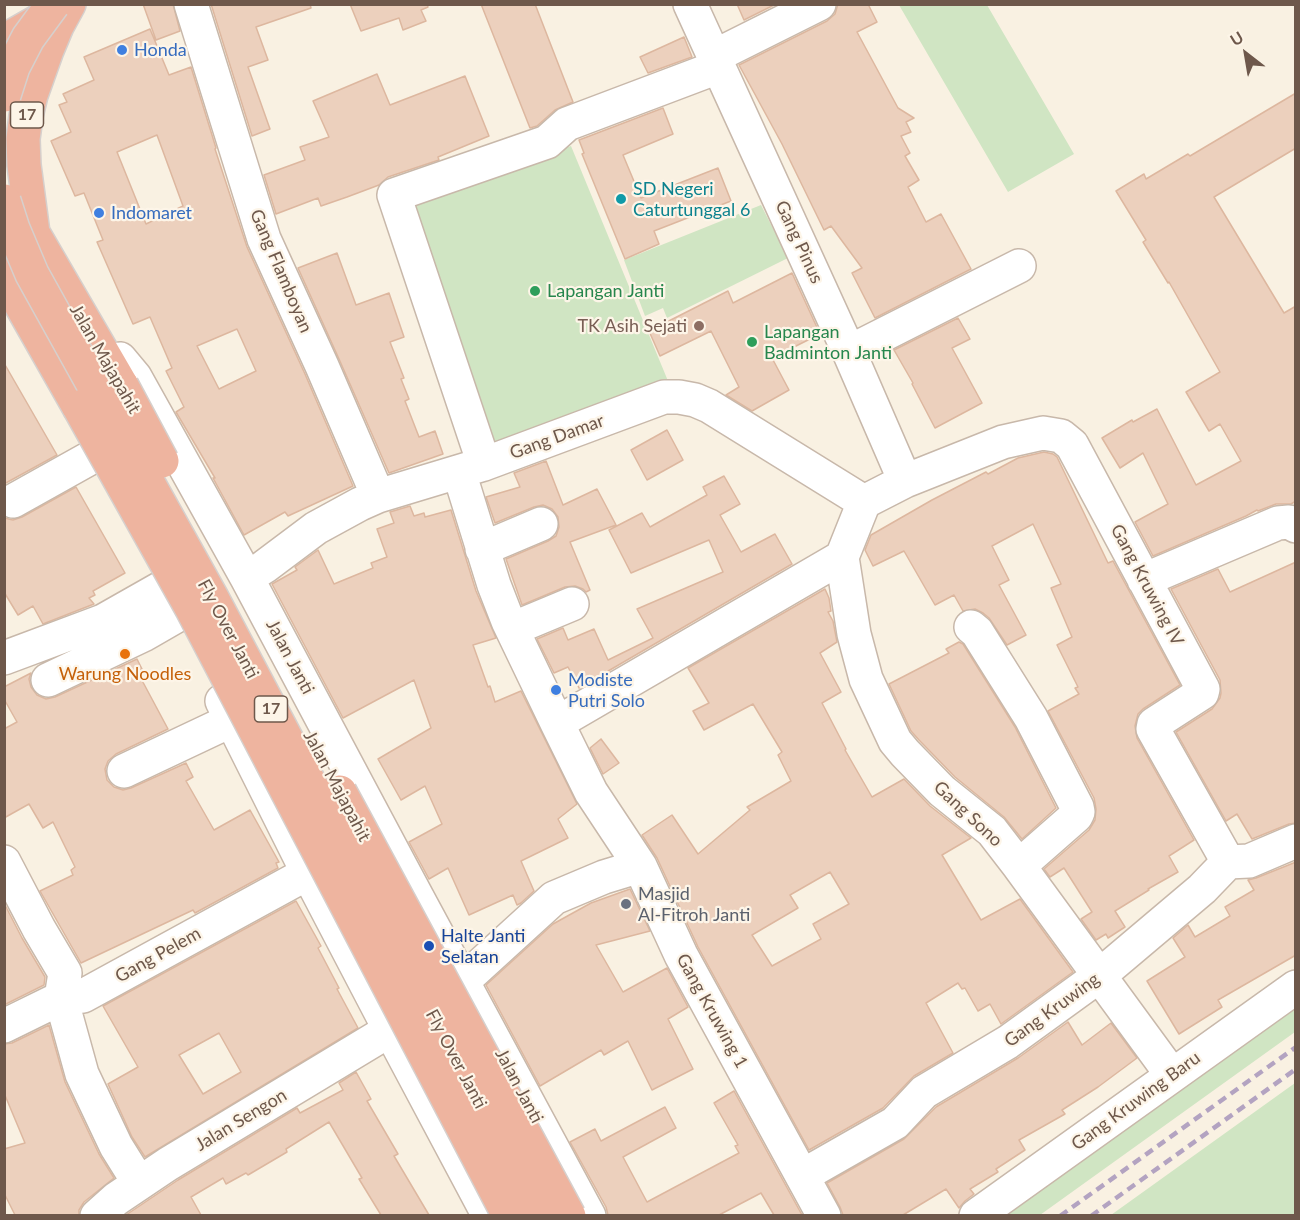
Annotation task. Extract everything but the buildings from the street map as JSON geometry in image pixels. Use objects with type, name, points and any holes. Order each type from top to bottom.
[{"type":"highway","name":"17","points":[[4,94],[13,67],[28,38],[53,4]]},
{"type":"highway","name":"17","points":[[4,41],[68,4]]},
{"type":"highway","name":"17","points":[[33,233],[24,165],[23,139],[26,116],[47,50],[68,4]]},
{"type":"highway","name":"17","points":[[4,182],[33,233]]},
{"type":"highway","name":"Fly Over Janti","points":[[4,201],[32,274],[212,598],[538,1215]]},
{"type":"highway","name":"Jalan Majapahit","points":[[33,233],[122,386],[569,1215]]},
{"type":"highway","name":"17","points":[[4,274],[192,609],[508,1215]]},
{"type":"street","name":"Gang Flamboyan","points":[[191,4],[264,239],[378,496]]},
{"type":"street","name":"Gang Pinus","points":[[690,4],[849,352],[905,481]]},
{"type":"street","points":[[716,62],[819,4]]},
{"type":"street","name":"Gang Kruwing 1","points":[[716,62],[567,124],[547,142],[394,195],[472,468],[482,549],[512,629],[591,792],[640,866],[681,955],[824,1215]]},
{"type":"street","points":[[849,352],[1019,266]]},
{"type":"street","name":"Jalan Janti","points":[[73,302],[135,377],[247,578],[589,1215]]},
{"type":"street","points":[[34,328],[66,414],[171,601],[308,873],[489,1215]]},
{"type":"street","name":"Gang Damar","points":[[247,578],[316,528],[378,496],[472,468],[664,397],[695,400],[709,406],[864,502]]},
{"type":"street","name":"Gang Kruwing IV","points":[[864,502],[905,481],[1003,442],[1043,433],[1060,436],[1072,445],[1203,688],[1202,693],[1154,724],[1153,729],[1228,862]]},
{"type":"street","points":[[13,501],[90,458]]},
{"type":"street","points":[[557,723],[842,557],[864,502]]},
{"type":"street","points":[[1144,580],[1278,523],[1289,522],[1296,525]]},
{"type":"street","points":[[482,549],[541,524]]},
{"type":"street","name":"Gang Sono","points":[[842,557],[854,634],[866,679],[895,741],[942,790],[992,831],[1172,1075]]},
{"type":"street","points":[[4,658],[103,621],[171,601]]},
{"type":"street","points":[[48,680],[145,634],[171,601]]},
{"type":"street","points":[[512,629],[572,604]]},
{"type":"street","points":[[971,627],[977,632],[1031,718],[1077,807],[1076,816],[1020,866]]},
{"type":"street","points":[[124,771],[232,720]]},
{"type":"street","points":[[271,798],[345,760]]},
{"type":"street","points":[[1228,862],[1249,861],[1296,841]]},
{"type":"street","points":[[4,862],[65,973],[61,998],[82,1074],[116,1146],[139,1183]]},
{"type":"street","name":"Gang Kruwing","points":[[802,1176],[895,1123],[924,1092],[1008,1042],[1099,976],[1202,889],[1228,862]]},
{"type":"street","points":[[463,981],[554,898],[604,877],[640,866]]},
{"type":"street","name":"Gang Pelem","points":[[4,1026],[61,998],[83,996],[308,873]]},
{"type":"street","name":"Gang Kruwing Baru","points":[[976,1215],[1296,987]]},
{"type":"street","name":"Jalan Sengon","points":[[97,1215],[116,1199],[168,1164],[390,1030]]},
{"type":"green space","points":[[899,5],[987,5],[1074,154],[1008,192]]},
{"type":"green space","name":"Lapangan Janti","points":[[571,146],[668,381],[492,449],[410,200]]},
{"type":"green space","points":[[761,205],[788,258],[667,318],[663,308],[645,316],[624,260]]},
{"type":"green space","points":[[1295,1004],[1295,1032],[1040,1215],[1000,1216]]},
{"type":"green space","points":[[1295,1083],[1295,1215],[1111,1215]]},
{"type":"railway","points":[[1060,1216],[1296,1047]]},
{"type":"railway","points":[[1091,1216],[1296,1069]]},
{"type":"place","name":"Honda","points":[[122,50]]},
{"type":"place","name":"SD Negeri Caturtunggal 6","points":[[621,199]]},
{"type":"place","name":"Indomaret","points":[[99,213]]},
{"type":"place","name":"Lapangan Janti","points":[[535,291]]},
{"type":"place","name":"TK Asih Sejati","points":[[699,326]]},
{"type":"place","name":"Lapangan Badminton Janti","points":[[752,342]]},
{"type":"place","name":"Warung Noodles","points":[[125,654]]},
{"type":"place","name":"Modiste Putri Solo","points":[[556,690]]},
{"type":"place","name":"Masjid Al-Fitroh Janti","points":[[626,904]]},
{"type":"place","name":"Halte Janti Selatan","points":[[429,946]]}]
